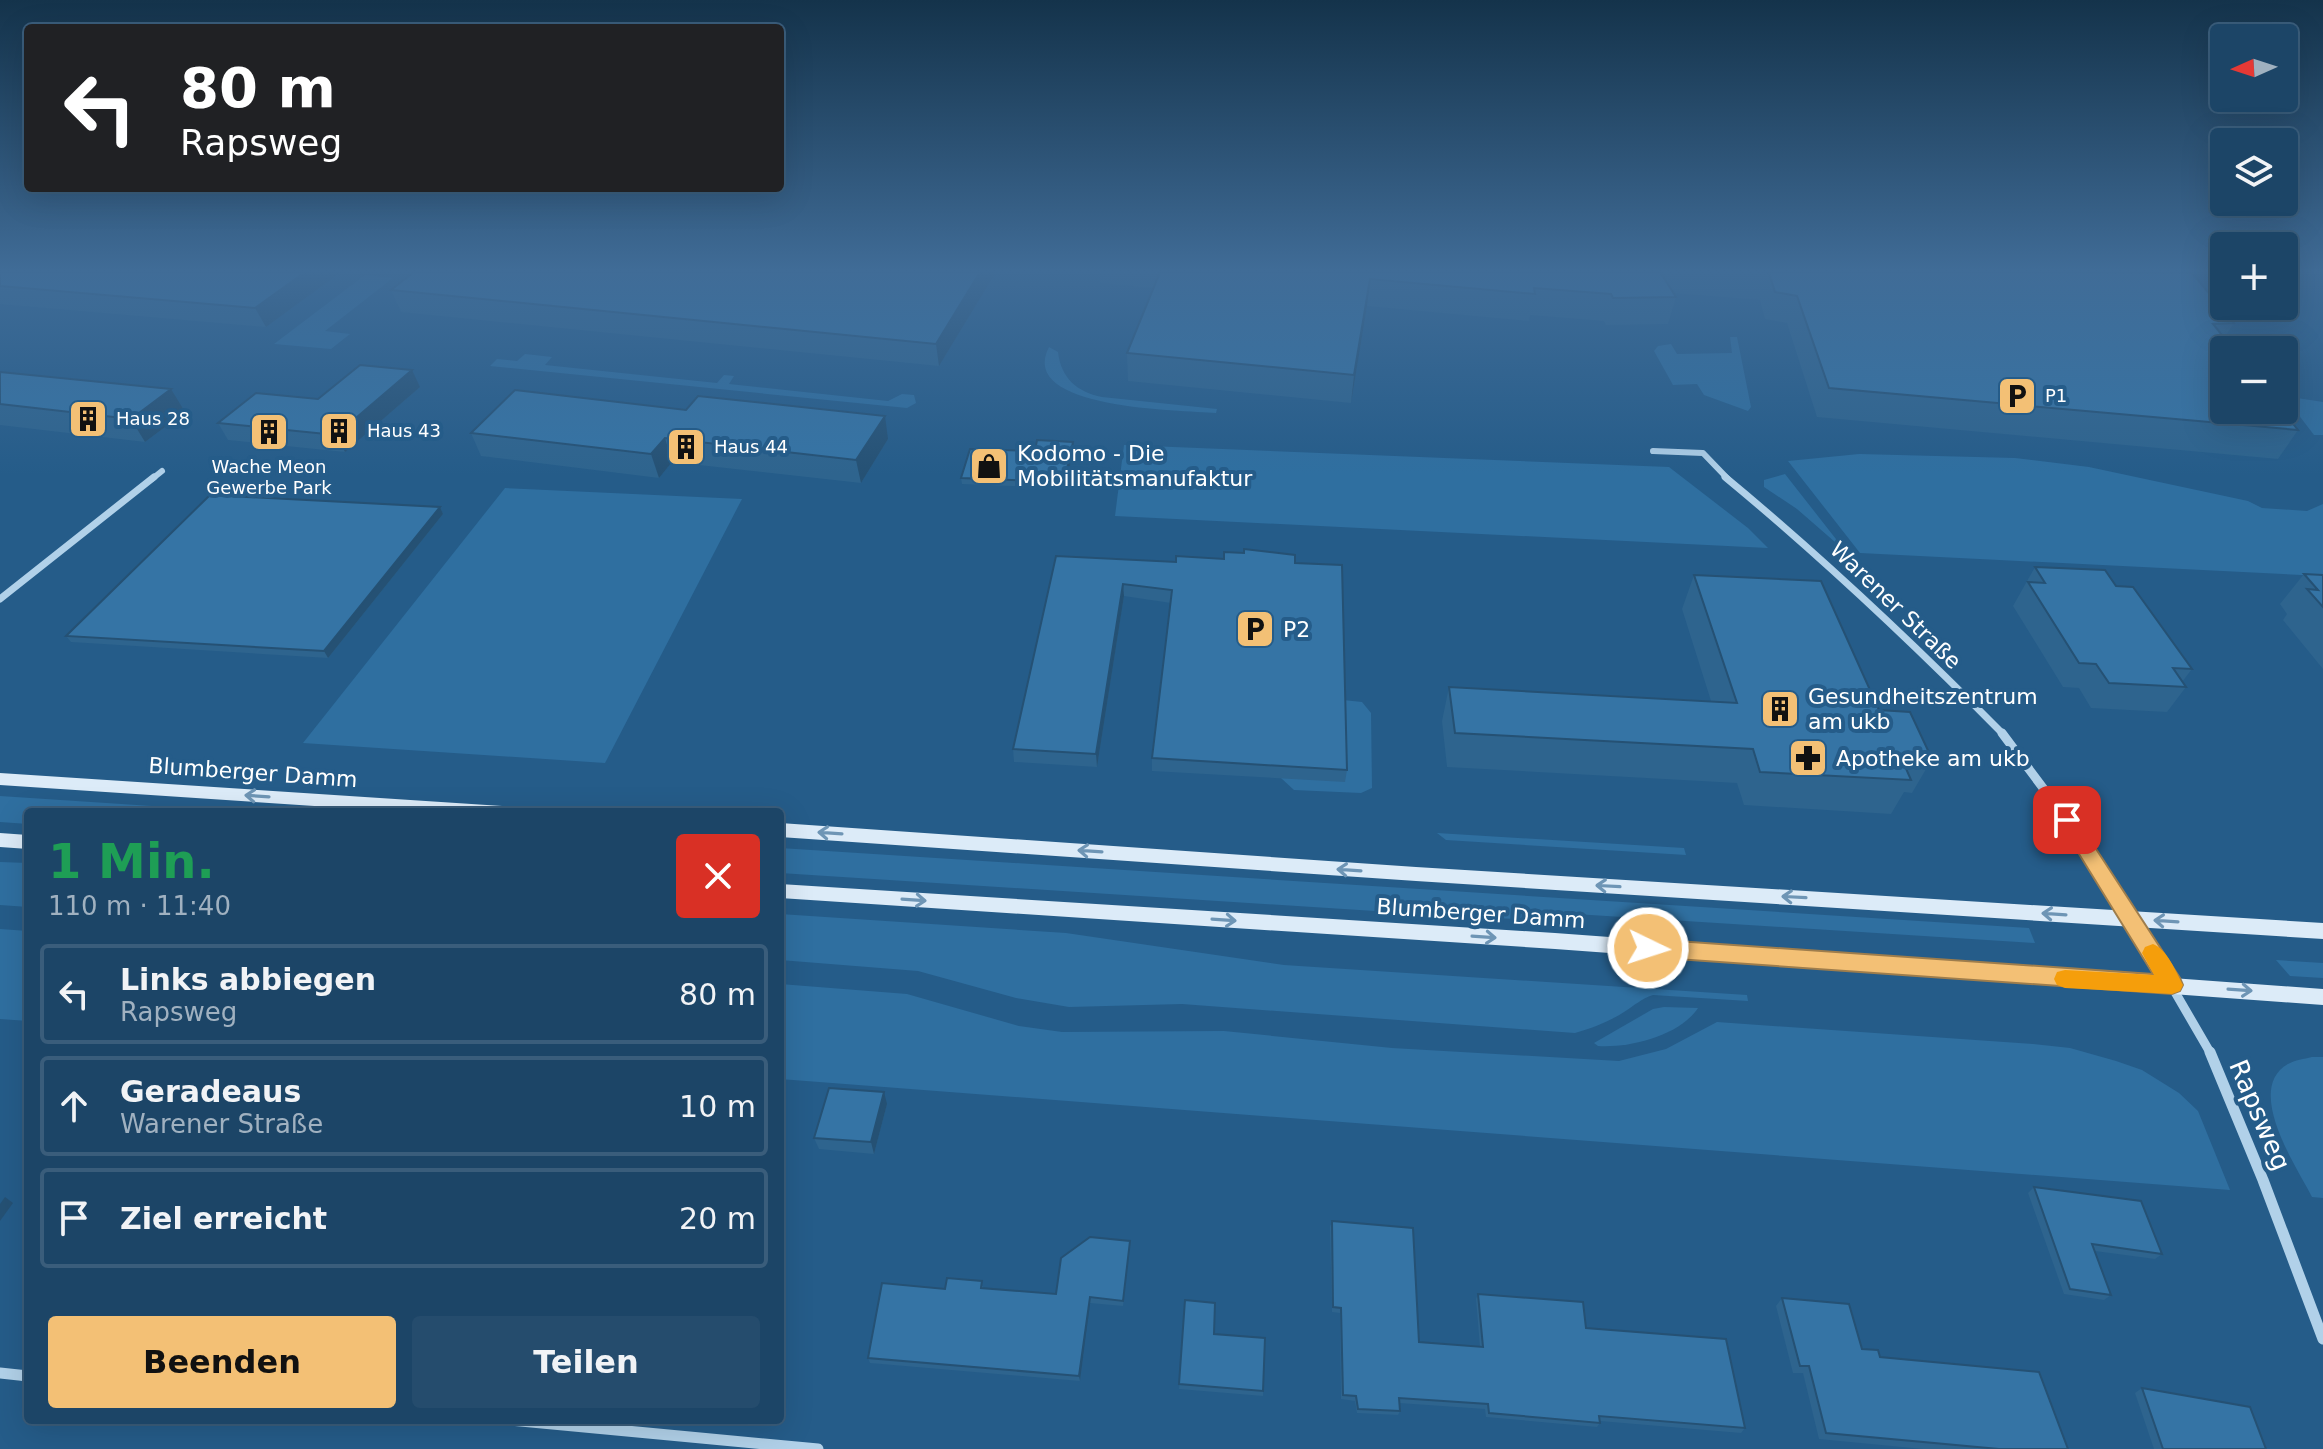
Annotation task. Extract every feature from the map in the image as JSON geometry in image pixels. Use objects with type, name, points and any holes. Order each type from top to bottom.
[{"type":"main road","name":"Blumberger Damm","points":[[0,779],[441,808]]},
{"type":"main road","name":"Blumberger Damm","points":[[784,830],[2323,931]]},
{"type":"main road","points":[[0,840],[24,842]]},
{"type":"main road","name":"Blumberger Damm","points":[[784,891],[2323,997]]},
{"type":"street","name":"Warener Straße","points":[[1653,451],[1703,453],[1713,467],[1791,531],[1921,651],[2014,746],[2132,918]]},
{"type":"street","points":[[0,599],[162,471]]},
{"type":"street","name":"Rapsweg","points":[[2132,918],[2216,1066],[2323,1339]]},
{"type":"street","points":[[0,1373],[24,1376]]},
{"type":"street","points":[[552,1424],[818,1449]]},
{"type":"shaded area","points":[[280,340],[343,340],[331,349],[274,344]]},
{"type":"shaded area","points":[[1730,340],[1738,340],[1751,407],[1748,411],[1704,395],[1697,384],[1673,385],[1654,351],[1658,346],[1671,344],[1677,354],[1732,353]]},
{"type":"shaded area","points":[[1049,347],[1058,352],[1067,376],[1085,392],[1102,397],[1217,409],[1216,413],[1139,407],[1078,395],[1056,383],[1045,368]]},
{"type":"shaded area","points":[[525,354],[552,357],[545,365],[717,383],[724,375],[734,376],[729,384],[888,401],[902,394],[914,395],[916,403],[907,408],[490,366],[497,359],[517,361]]},
{"type":"shaded area","points":[[2298,398],[2323,402],[2323,435],[2314,435],[2298,414]]},
{"type":"shaded area","points":[[1124,445],[1669,467],[1748,528],[1768,548],[1115,516]]},
{"type":"shaded area","points":[[1859,454],[2015,458],[2089,467],[2248,501],[2262,508],[2307,511],[2323,504],[2323,576],[1860,553],[1788,461]]},
{"type":"shaded area","points":[[1785,474],[1843,549],[1797,509],[1764,487],[1764,480]]},
{"type":"shaded area","points":[[505,488],[742,499],[605,763],[303,743]]},
{"type":"shaded area","points":[[1343,700],[1362,702],[1371,713],[1372,788],[1361,793],[1294,790],[1281,778]]},
{"type":"shaded area","points":[[0,796],[182,808],[24,808],[24,824],[0,822]]},
{"type":"shaded area","points":[[1437,833],[1684,848],[1686,855],[1446,840]]},
{"type":"shaded area","points":[[784,848],[2029,928],[2035,943],[1575,914],[1518,919],[784,873]]},
{"type":"shaded area","points":[[0,862],[24,863],[24,907],[0,905]]},
{"type":"shaded area","points":[[784,914],[1066,933],[1284,965],[1747,995],[1748,1001],[1653,995],[1606,1022],[1575,1033],[1182,1004],[1069,1007],[1016,998],[918,971],[784,960]]},
{"type":"shaded area","points":[[0,929],[24,931],[24,1021],[0,1019]]},
{"type":"shaded area","points":[[2276,960],[2323,963],[2323,978],[2290,976]]},
{"type":"shaded area","points":[[784,984],[907,994],[1019,1026],[1062,1032],[1224,1031],[1392,1048],[1619,1061],[1666,1049],[1717,1022],[2070,1048],[2142,1070],[2179,1093],[2198,1111],[2230,1190],[784,1079]]},
{"type":"shaded area","points":[[1698,1008],[1679,1026],[1653,1038],[1624,1045],[1598,1046],[1594,1043],[1653,1009]]},
{"type":"shaded area","points":[[2323,1057],[2323,1198],[2312,1197],[2286,1148],[2272,1109],[2271,1091],[2276,1076],[2288,1064]]},
{"type":"building","points":[[892,340],[939,340],[936,344]]},
{"type":"building","points":[[1132,340],[1360,340],[1354,375],[1127,353]]},
{"type":"building","points":[[1812,340],[2210,340],[2210,422],[1829,388]]},
{"type":"building","points":[[360,365],[412,370],[336,435],[218,423],[256,393],[318,399]]},
{"type":"building","points":[[0,372],[171,389],[131,419],[0,404]]},
{"type":"building","points":[[515,390],[686,410],[698,396],[885,416],[856,460],[665,438],[651,454],[471,433]]},
{"type":"building","points":[[2231,424],[2293,424],[2298,430]]},
{"type":"building","points":[[1037,440],[1073,442],[1064,482],[961,478],[970,449],[1035,451]]},
{"type":"building","points":[[210,495],[440,507],[324,651],[66,636]]},
{"type":"building","name":"P2","points":[[1244,549],[1295,555],[1295,563],[1342,565],[1347,770],[1152,758],[1172,590],[1123,584],[1096,754],[1013,749],[1056,556],[1176,562],[1176,556],[1224,559],[1224,552],[1244,553]]},
{"type":"building","points":[[2035,567],[2105,570],[2116,586],[2133,587],[2192,669],[2173,668],[2186,687],[2109,683],[2096,664],[2079,663],[2028,582],[2045,583]]},
{"type":"building","points":[[2304,574],[2323,575],[2323,607],[2307,589],[2318,590]]},
{"type":"building","points":[[1694,575],[1821,581],[1879,710],[1910,712],[1932,759],[1901,757],[1911,780],[1760,772],[1753,749],[1455,733],[1449,687],[1737,703]]},
{"type":"building","points":[[829,1088],[884,1092],[871,1142],[814,1138]]},
{"type":"building","points":[[2034,1187],[2141,1201],[2162,1254],[2092,1244],[2111,1295],[2070,1289]]},
{"type":"building","points":[[1332,1221],[1413,1228],[1419,1342],[1483,1347],[1478,1294],[1583,1302],[1586,1328],[1726,1339],[1745,1428],[1599,1416],[1600,1423],[1489,1413],[1488,1404],[1399,1398],[1400,1411],[1358,1409],[1356,1396],[1343,1395],[1341,1308],[1333,1307]]},
{"type":"building","points":[[1090,1237],[1130,1241],[1123,1301],[1090,1297],[1079,1376],[868,1358],[882,1283],[945,1289],[947,1278],[982,1281],[981,1288],[1056,1294],[1061,1258]]},
{"type":"building","points":[[1782,1298],[1849,1304],[1862,1349],[1878,1350],[1880,1357],[2039,1372],[2068,1449],[1999,1449],[1826,1433],[1809,1366],[1800,1366]]},
{"type":"building","points":[[1185,1300],[1215,1303],[1214,1334],[1265,1338],[1263,1391],[1179,1384]]},
{"type":"building","points":[[2142,1388],[2250,1407],[2266,1449],[2163,1449]]},
{"type":"slow traffic","points":[[2065,979],[2172,985],[2153,953]]},
{"type":"place","name":"P1","points":[[2017,396]]},
{"type":"place","name":"Haus 28","points":[[88,419]]},
{"type":"place","name":"Haus 43","points":[[339,431]]},
{"type":"place","name":"Wache Meon Gewerbe Park","points":[[269,432]]},
{"type":"place","name":"Haus 44","points":[[686,447]]},
{"type":"place","name":"Kodomo - Die Mobilitätsmanufaktur","points":[[989,466]]},
{"type":"place","name":"P2","points":[[1255,629]]},
{"type":"place","name":"Gesundheitszentrum am ukb","points":[[1780,709]]},
{"type":"place","name":"Apotheke am ukb","points":[[1808,758]]},
{"type":"route","points":[[1648,948],[2172,985],[2067,820]]}]
